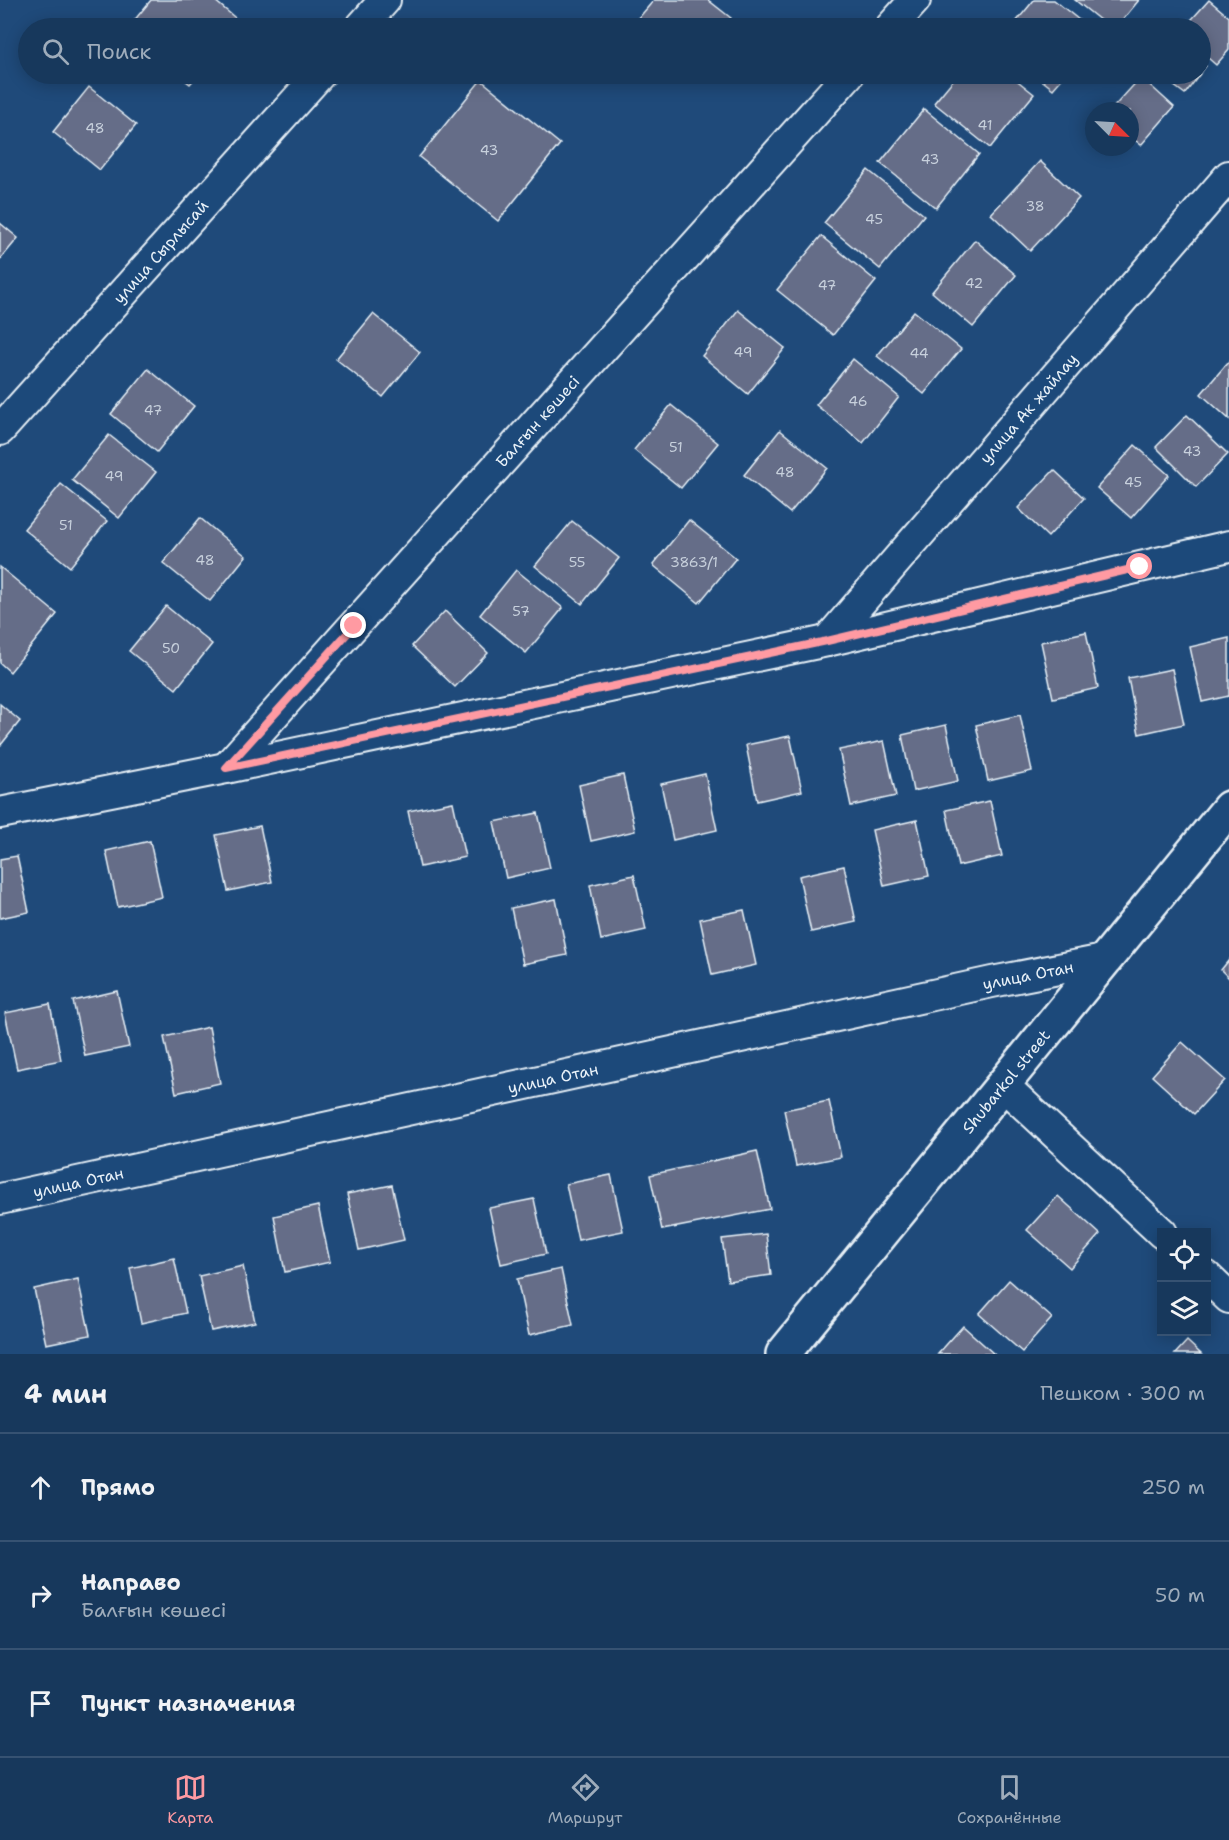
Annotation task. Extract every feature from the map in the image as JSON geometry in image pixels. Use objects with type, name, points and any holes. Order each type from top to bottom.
[{"type":"street","points":[[369,18],[385,0]]},
{"type":"street","points":[[899,18],[915,0]]},
{"type":"street","name":"улица Сырлысай","points":[[0,430],[311,84]]},
{"type":"street","name":"Балғын көшесі","points":[[226,768],[840,84]]},
{"type":"street","name":"улица Ак жайлау","points":[[827,641],[1229,176]]},
{"type":"street","points":[[0,813],[226,768],[827,641],[1229,546]]},
{"type":"street","name":"Shubarkol street","points":[[783,1354],[1229,808]]},
{"type":"street","name":"улица Отан","points":[[0,1199],[992,982],[1104,960]]},
{"type":"street","points":[[1003,1085],[1157,1229]]},
{"type":"street","points":[[1211,1281],[1229,1298]]},
{"type":"building","points":[[151,0],[214,0],[235,18],[136,18]]},
{"type":"building","points":[[654,0],[708,0],[731,18],[639,18]]},
{"type":"building","points":[[1034,0],[1054,0],[1076,18],[1019,18]]},
{"type":"building","points":[[1075,0],[1139,0],[1124,18],[1098,18]]},
{"type":"building","points":[[1209,0],[1229,17],[1229,50],[1216,65],[1211,61],[1211,18],[1193,18]]},
{"type":"building","points":[[478,84],[486,84],[560,144],[498,221],[419,157]]},
{"type":"building","points":[[950,84],[1022,84],[1034,94],[990,148],[934,103]]},
{"type":"building","points":[[1047,84],[1057,84],[1053,89]]},
{"type":"building","points":[[1135,84],[1149,84],[1174,107],[1141,145],[1139,143],[1139,102],[1118,102]]},
{"type":"building","points":[[1172,84],[1192,84],[1185,94]]},
{"type":"building","points":[[89,87],[136,125],[100,170],[53,132]]},
{"type":"building","points":[[924,109],[979,154],[936,208],[880,163]]},
{"type":"building","points":[[1040,161],[1079,198],[1030,251],[991,214]]},
{"type":"building","points":[[868,170],[924,215],[880,269],[824,223]]},
{"type":"building","points":[[0,223],[18,238],[0,260]]},
{"type":"building","points":[[821,236],[876,281],[833,335],[777,290]]},
{"type":"building","points":[[975,240],[1016,275],[973,327],[932,292]]},
{"type":"building","points":[[738,310],[785,348],[748,394],[702,356]]},
{"type":"building","points":[[914,311],[961,349],[924,394],[877,356]]},
{"type":"building","points":[[373,314],[420,352],[383,397],[336,359]]},
{"type":"building","points":[[853,359],[899,397],[863,443],[816,405]]},
{"type":"building","points":[[1229,361],[1229,419],[1201,394]]},
{"type":"building","points":[[148,369],[194,406],[157,452],[111,414]]},
{"type":"building","points":[[671,405],[718,443],[681,488],[634,450]]},
{"type":"building","points":[[1187,415],[1228,454],[1196,487],[1156,447]]},
{"type":"building","points":[[780,430],[827,468],[790,513],[744,475]]},
{"type":"building","points":[[109,435],[156,472],[119,518],[72,480]]},
{"type":"building","points":[[1135,445],[1169,475],[1131,518],[1097,488]]},
{"type":"building","points":[[1054,470],[1084,498],[1048,537],[1018,508]]},
{"type":"building","points":[[61,484],[107,521],[70,567],[24,529]]},
{"type":"building","points":[[200,518],[246,556],[210,601],[163,563]]},
{"type":"building","points":[[689,520],[736,558],[699,603],[653,565]]},
{"type":"building","points":[[572,521],[619,558],[582,604],[535,566]]},
{"type":"building","points":[[0,567],[57,614],[10,672],[0,663]]},
{"type":"building","points":[[516,570],[563,608],[526,653],[480,615]]},
{"type":"building","points":[[166,606],[212,644],[176,689],[129,651]]},
{"type":"building","points":[[445,611],[488,653],[455,687],[412,646]]},
{"type":"building","points":[[1086,632],[1098,688],[1053,698],[1041,642]]},
{"type":"building","points":[[1229,638],[1229,696],[1202,702],[1190,647]]},
{"type":"building","points":[[1172,669],[1184,724],[1139,734],[1128,678]]},
{"type":"building","points":[[0,704],[20,721],[0,746]]},
{"type":"building","points":[[1020,715],[1032,771],[988,781],[976,725]]},
{"type":"building","points":[[946,725],[958,781],[913,791],[902,735]]},
{"type":"building","points":[[790,736],[802,791],[757,801],[746,745]]},
{"type":"building","points":[[884,741],[896,796],[851,806],[839,750]]},
{"type":"building","points":[[705,774],[717,830],[673,840],[661,784]]},
{"type":"building","points":[[623,775],[635,831],[591,841],[579,785]]},
{"type":"building","points":[[990,801],[1002,856],[958,866],[946,810]]},
{"type":"building","points":[[453,802],[465,857],[420,867],[408,811]]},
{"type":"building","points":[[538,813],[550,868],[506,878],[494,822]]},
{"type":"building","points":[[917,820],[929,876],[884,886],[872,830]]},
{"type":"building","points":[[260,826],[272,882],[228,891],[216,835]]},
{"type":"building","points":[[150,841],[162,897],[118,907],[106,851]]},
{"type":"building","points":[[17,856],[29,912],[0,918],[0,859]]},
{"type":"building","points":[[844,866],[856,922],[811,932],[799,876]]},
{"type":"building","points":[[634,875],[646,930],[601,940],[590,885]]},
{"type":"building","points":[[556,899],[567,955],[523,964],[511,908]]},
{"type":"building","points":[[744,910],[756,965],[712,975],[700,919]]},
{"type":"building","points":[[1229,960],[1229,978],[1221,970]]},
{"type":"building","points":[[117,991],[129,1047],[85,1056],[73,1001]]},
{"type":"building","points":[[50,1004],[61,1060],[17,1069],[5,1013]]},
{"type":"building","points":[[209,1027],[220,1083],[176,1093],[164,1037]]},
{"type":"building","points":[[1182,1042],[1225,1080],[1194,1114],[1152,1076]]},
{"type":"building","points":[[829,1101],[841,1157],[796,1166],[784,1110]]},
{"type":"building","points":[[757,1151],[770,1209],[662,1230],[650,1175]]},
{"type":"building","points":[[611,1175],[623,1231],[578,1240],[566,1184]]},
{"type":"building","points":[[392,1185],[404,1240],[359,1250],[347,1194]]},
{"type":"building","points":[[1058,1196],[1100,1234],[1070,1268],[1027,1230]]},
{"type":"building","points":[[534,1199],[546,1254],[501,1264],[489,1208]]},
{"type":"building","points":[[318,1206],[330,1262],[285,1272],[274,1216]]},
{"type":"building","points":[[766,1234],[771,1275],[728,1281],[722,1239]]},
{"type":"building","points":[[174,1258],[186,1313],[141,1323],[130,1268]]},
{"type":"building","points":[[243,1266],[255,1322],[211,1331],[199,1276]]},
{"type":"building","points":[[561,1269],[573,1325],[529,1335],[517,1279]]},
{"type":"building","points":[[78,1279],[90,1335],[46,1344],[34,1289]]},
{"type":"building","points":[[1009,1280],[1052,1318],[1022,1352],[979,1314]]},
{"type":"building","points":[[963,1326],[994,1354],[938,1354]]},
{"type":"building","points":[[1187,1341],[1201,1354],[1175,1354]]},
{"type":"route","points":[[354,626],[226,768],[827,641],[1140,567]]}]
